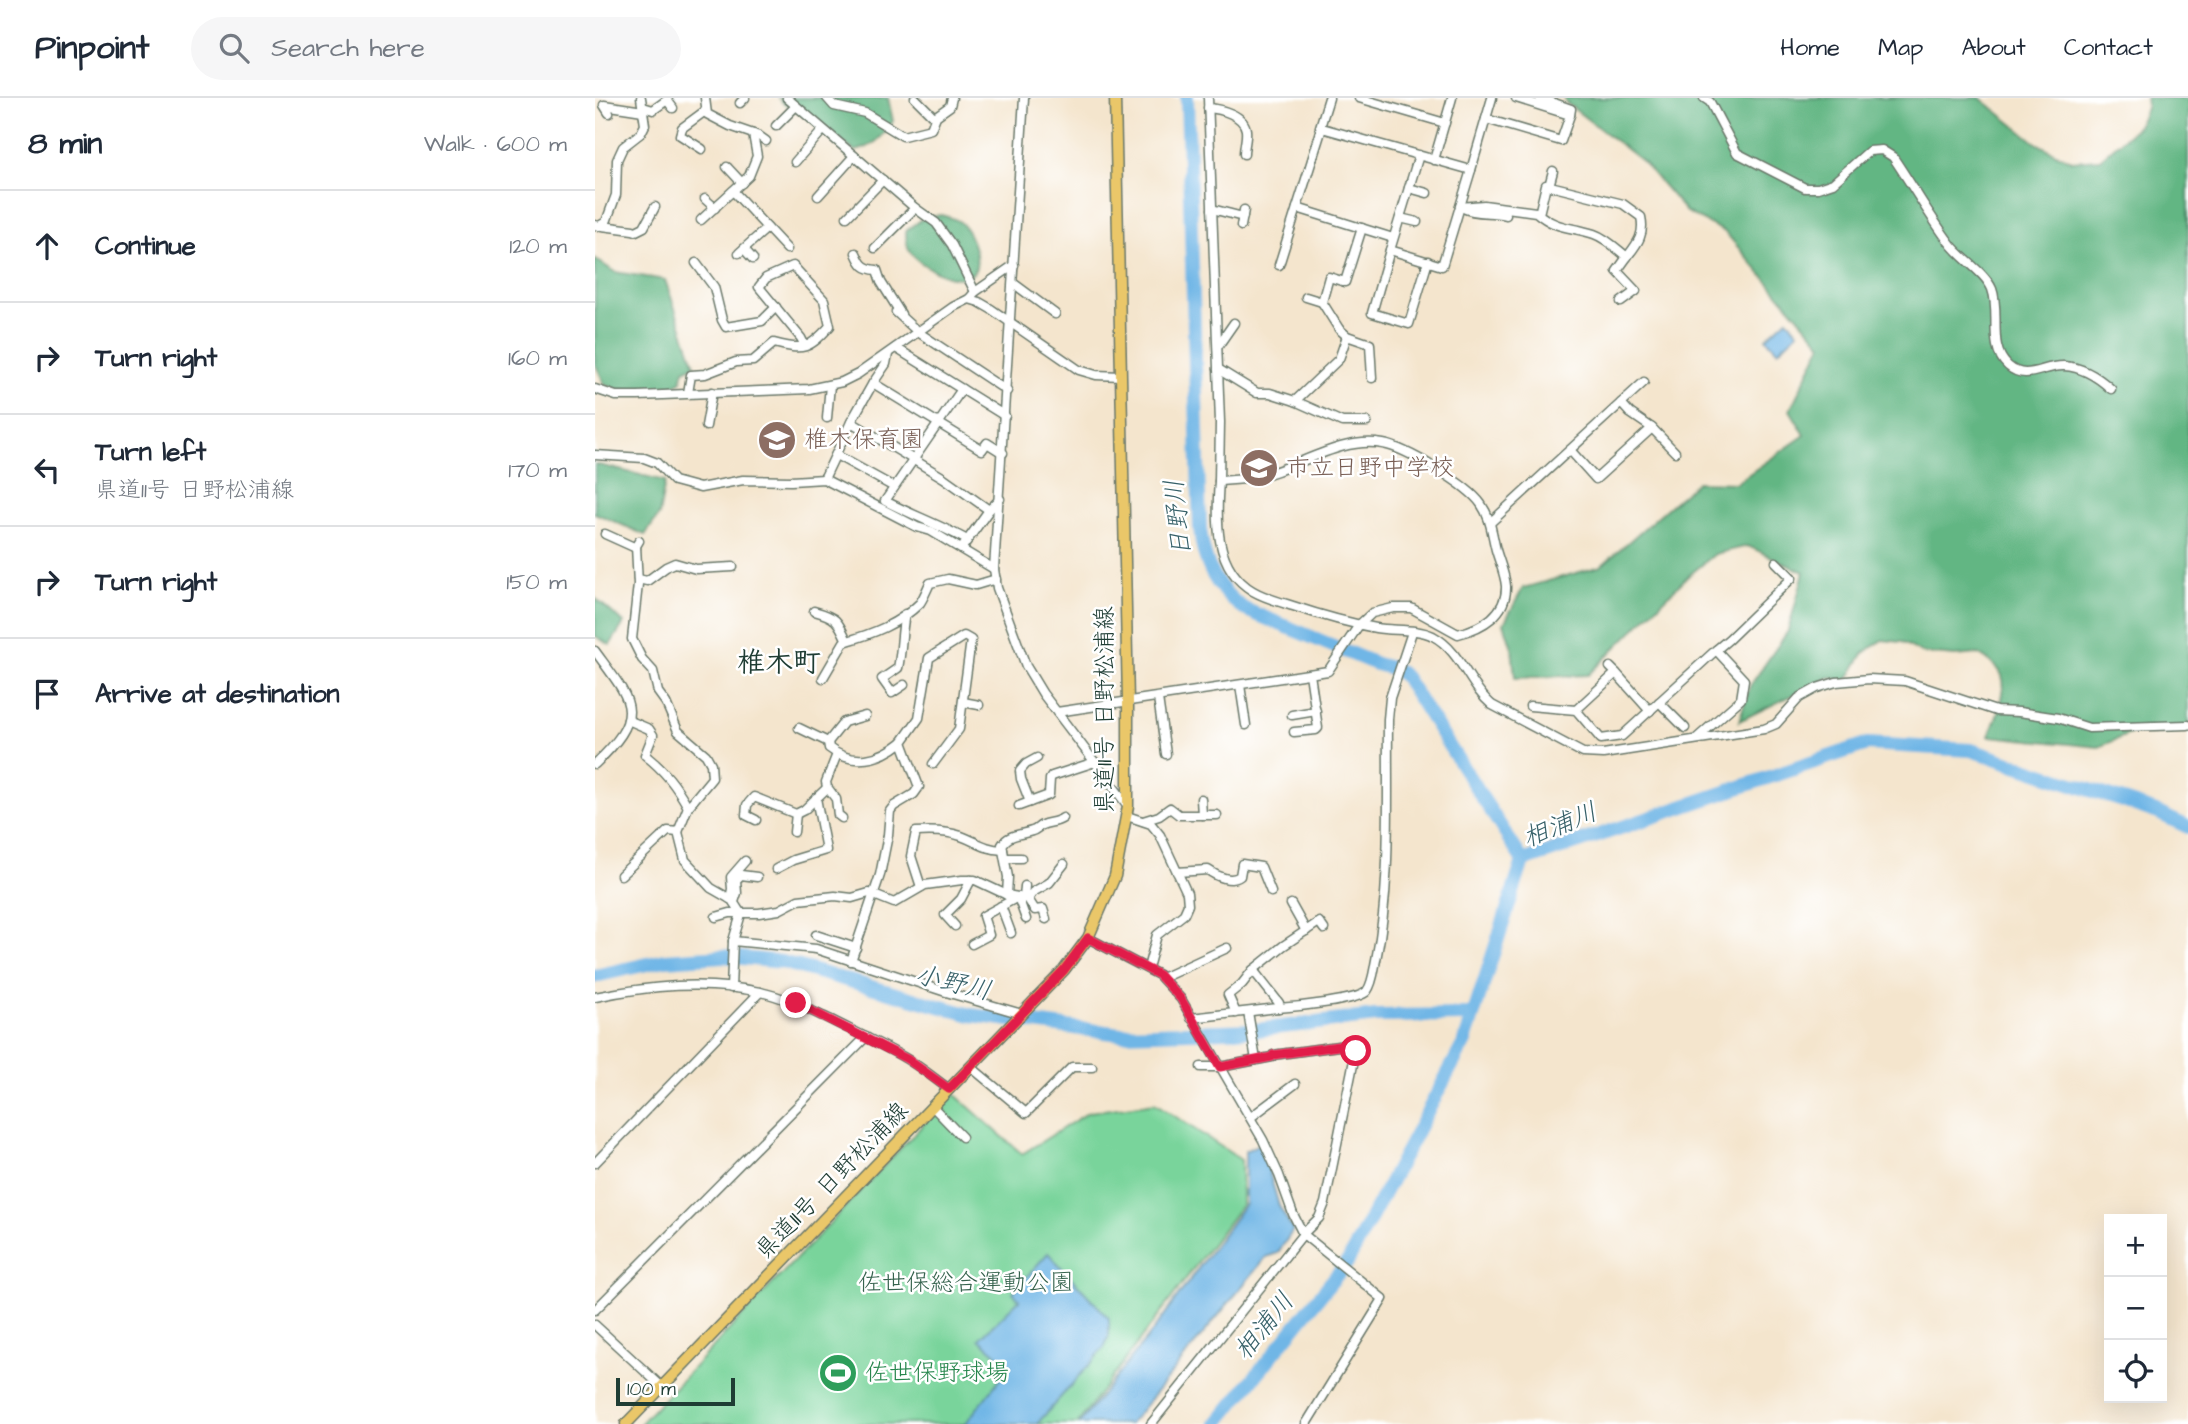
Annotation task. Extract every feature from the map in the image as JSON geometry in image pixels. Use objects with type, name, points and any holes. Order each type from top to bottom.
[{"type":"main road","name":"県道11号 日野松浦線","points":[[626,1424],[662,1387],[675,1380],[936,1110],[949,1089],[1064,970],[1088,938],[1115,876],[1128,811],[1128,701],[1115,98]]},
{"type":"street","points":[[705,98],[705,111]]},
{"type":"street","points":[[827,98],[834,106],[865,113],[903,136],[931,129],[935,118],[944,108],[950,106],[952,98]]},
{"type":"street","points":[[915,98],[935,118]]},
{"type":"street","points":[[1024,98],[994,569],[997,588],[1025,666],[1128,811],[1151,824],[1160,835],[1187,893],[1188,905],[1184,914],[1157,936],[1148,968]]},
{"type":"street","points":[[1208,98],[1219,369],[1218,535],[1229,566],[1239,580],[1254,592],[1358,629],[1422,631],[1448,648],[1483,698],[1492,705],[1583,753],[1603,754],[1764,729],[1776,723],[1799,698],[1817,688],[1836,682],[1869,679],[1905,681],[1996,711],[2058,718],[2089,728],[2188,725]]},
{"type":"street","points":[[1279,265],[1329,98]]},
{"type":"street","points":[[1359,98],[1445,123]]},
{"type":"street","points":[[1434,159],[1452,98]]},
{"type":"street","points":[[1390,250],[1442,266],[1491,98]]},
{"type":"street","points":[[1516,98],[1570,115]]},
{"type":"street","points":[[1486,119],[1561,141],[1571,108],[1540,98]]},
{"type":"street","points":[[1704,98],[1710,102],[1737,153],[1805,188],[1818,188],[1833,183],[1869,151],[1882,150],[1893,157],[1950,244],[1989,283],[1993,292],[1997,345],[2001,358],[2007,365],[2018,373],[2039,372],[2062,366],[2092,375],[2111,389]]},
{"type":"street","points":[[609,113],[604,105],[642,105],[653,110],[667,100],[673,108]]},
{"type":"street","points":[[776,126],[791,101],[936,223],[952,245],[972,295],[979,302],[1079,370],[1096,375],[1121,376]]},
{"type":"street","points":[[597,225],[607,222],[617,195],[617,160],[623,147],[641,133],[645,125],[642,105]]},
{"type":"street","points":[[1208,108],[1221,109],[1244,125],[1247,150]]},
{"type":"street","points":[[705,111],[766,142]]},
{"type":"street","points":[[702,149],[680,135],[682,128],[705,111]]},
{"type":"street","points":[[1322,128],[1471,170]]},
{"type":"street","points":[[795,162],[823,130]]},
{"type":"street","points":[[701,220],[749,176],[757,156],[753,134]]},
{"type":"street","points":[[1419,155],[1372,313],[1409,324],[1428,261]]},
{"type":"street","points":[[818,196],[854,156]]},
{"type":"street","points":[[727,167],[742,183]]},
{"type":"street","points":[[1549,186],[1552,171]]},
{"type":"street","points":[[847,217],[883,180]]},
{"type":"street","points":[[1538,214],[1546,185],[1623,204],[1641,217],[1641,235],[1617,271],[1636,291],[1621,302]]},
{"type":"street","points":[[1409,188],[1427,193]]},
{"type":"street","points":[[733,191],[787,249]]},
{"type":"street","points":[[705,198],[715,208]]},
{"type":"street","points":[[1460,206],[1516,208],[1538,214],[1556,226],[1596,234],[1627,257]]},
{"type":"street","points":[[1460,206],[1472,213],[1506,215]]},
{"type":"street","points":[[597,225],[633,229],[636,232],[644,227],[655,207]]},
{"type":"street","points":[[875,248],[915,208]]},
{"type":"street","points":[[1297,208],[1393,238]]},
{"type":"street","points":[[1212,209],[1243,218]]},
{"type":"street","points":[[1399,218],[1417,222]]},
{"type":"street","points":[[753,259],[741,251],[767,228]]},
{"type":"street","points":[[1322,302],[1329,277],[1345,282],[1362,228]]},
{"type":"street","points":[[856,253],[866,269],[877,270],[881,282],[907,322]]},
{"type":"street","points":[[696,263],[714,287],[726,327],[762,321],[776,307]]},
{"type":"street","points":[[595,389],[616,396],[809,389],[830,385],[858,374],[1014,265]]},
{"type":"street","points":[[688,393],[691,375],[705,374],[736,362],[753,361],[774,343],[794,348],[805,346],[813,344],[830,327],[824,300],[793,267],[766,278],[759,288],[805,346]]},
{"type":"street","points":[[1013,283],[1055,314]]},
{"type":"street","points":[[1307,297],[1322,302],[1339,329],[1347,336],[1370,344],[1372,378]]},
{"type":"street","points":[[896,312],[918,332],[1007,391]]},
{"type":"street","points":[[1218,346],[1234,323]]},
{"type":"street","points":[[1295,401],[1339,359],[1347,336]]},
{"type":"street","points":[[896,348],[1005,416]]},
{"type":"street","points":[[824,479],[851,422],[886,364],[888,354]]},
{"type":"street","points":[[1219,369],[1257,393],[1270,393],[1295,401],[1342,422],[1367,422]]},
{"type":"street","points":[[1490,523],[1644,382]]},
{"type":"street","points":[[873,383],[982,450],[987,443],[1003,453]]},
{"type":"street","points":[[827,418],[830,385]]},
{"type":"street","points":[[961,389],[885,500],[967,540]]},
{"type":"street","points":[[706,426],[712,393]]},
{"type":"street","points":[[1621,403],[1630,413],[1653,428],[1675,452]]},
{"type":"street","points":[[851,422],[913,459],[989,510]]},
{"type":"street","points":[[1570,450],[1597,479],[1653,428]]},
{"type":"street","points":[[1057,712],[1328,671],[1372,612],[1411,608],[1458,634],[1471,631],[1487,622],[1500,610],[1506,585],[1490,523],[1481,503],[1457,483],[1405,450],[1383,444],[1359,442],[1252,478],[1219,481]]},
{"type":"street","points":[[836,454],[894,487]]},
{"type":"street","points":[[595,455],[644,458],[657,463],[674,481],[700,488],[743,480],[824,479],[917,527],[931,531],[994,569]]},
{"type":"street","points":[[961,549],[1000,499]]},
{"type":"street","points":[[605,534],[637,545],[638,579],[632,639],[642,659],[653,671],[658,692],[678,731],[706,755],[711,764],[712,778],[688,807],[678,832],[685,860],[711,888],[732,901],[741,914]]},
{"type":"street","points":[[1530,706],[1576,710],[1601,738],[1622,736],[1730,639],[1792,578],[1776,562]]},
{"type":"street","points":[[638,579],[647,581],[675,563],[696,569],[733,567]]},
{"type":"street","points":[[823,678],[846,641],[869,635],[894,623],[921,601],[930,583],[948,579],[976,585],[996,579]]},
{"type":"street","points":[[814,611],[838,621],[846,641]]},
{"type":"street","points":[[905,614],[898,668],[880,676],[892,693],[905,685]]},
{"type":"street","points":[[1192,1020],[1320,1003],[1360,995],[1367,991],[1379,945],[1386,878],[1390,698],[1412,632]]},
{"type":"street","points":[[865,716],[844,722],[828,741],[829,748],[837,754],[859,760],[874,759],[891,751],[902,742],[919,718],[929,658],[964,636],[971,640],[959,729],[938,762]]},
{"type":"street","points":[[1697,738],[1741,699],[1743,690],[1744,680],[1716,650]]},
{"type":"street","points":[[595,651],[626,694],[629,709],[628,720],[616,744],[595,764]]},
{"type":"street","points":[[1576,710],[1613,670],[1650,711]]},
{"type":"street","points":[[1294,732],[1318,728],[1310,674]]},
{"type":"street","points":[[1240,685],[1246,725]]},
{"type":"street","points":[[1158,698],[1166,754]]},
{"type":"street","points":[[963,702],[979,705]]},
{"type":"street","points":[[1659,702],[1685,728]]},
{"type":"street","points":[[1293,715],[1316,711]]},
{"type":"street","points":[[628,720],[649,729],[653,735],[645,755],[670,778],[688,807]]},
{"type":"street","points":[[799,727],[828,741]]},
{"type":"street","points":[[852,961],[880,875],[890,811],[914,794],[919,787],[902,742]]},
{"type":"street","points":[[837,754],[826,782],[836,799],[838,815],[842,818]]},
{"type":"street","points":[[1030,802],[1020,771],[1025,764],[1037,758]]},
{"type":"street","points":[[1019,806],[1049,795],[1052,776],[1095,762]]},
{"type":"street","points":[[756,820],[746,815],[747,805],[754,797],[796,814],[828,788]]},
{"type":"street","points":[[776,869],[793,860],[826,850],[816,798]]},
{"type":"street","points":[[1173,799],[1175,812]]},
{"type":"street","points":[[1201,799],[1202,815]]},
{"type":"street","points":[[1143,821],[1159,816],[1170,808],[1179,815],[1217,815]]},
{"type":"street","points":[[793,832],[796,814]]},
{"type":"street","points":[[1007,895],[1008,877],[1003,841],[1008,837],[1035,831],[1042,824],[1057,822],[1063,818]]},
{"type":"street","points":[[621,875],[668,831],[678,832]]},
{"type":"street","points":[[921,887],[911,856],[916,832],[935,831],[961,836],[978,846],[1021,858]]},
{"type":"street","points":[[732,901],[731,877],[745,861]]},
{"type":"street","points":[[972,944],[989,935],[982,916],[1024,898],[1049,883],[1064,864]]},
{"type":"street","points":[[1177,872],[1208,870],[1213,874],[1236,879],[1240,876],[1242,864],[1261,867],[1271,892]]},
{"type":"street","points":[[732,901],[737,893],[736,880],[741,875],[757,877]]},
{"type":"street","points":[[955,926],[945,915],[961,899],[971,880]]},
{"type":"street","points":[[716,917],[730,913],[779,909],[798,900],[835,896],[852,898],[869,893],[894,903],[921,887],[944,881],[971,880],[1007,895],[1024,898],[1035,910],[1043,909],[1047,919]]},
{"type":"street","points":[[1025,886],[1026,919]]},
{"type":"street","points":[[1291,904],[1306,931]]},
{"type":"street","points":[[1001,906],[1011,933]]},
{"type":"street","points":[[731,985],[733,943],[741,914]]},
{"type":"street","points":[[1236,1013],[1228,995],[1242,984],[1253,970],[1319,922],[1324,929]]},
{"type":"street","points":[[816,935],[856,947]]},
{"type":"street","points":[[1088,938],[1148,968],[1162,978],[1181,999],[1251,1117],[1305,1236],[1379,1296],[1306,1424]]},
{"type":"street","points":[[733,943],[816,949],[1022,1014]]},
{"type":"street","points":[[1162,978],[1227,948]]},
{"type":"street","points":[[1253,970],[1279,1003],[1278,1008]]},
{"type":"street","points":[[595,997],[638,988],[672,985],[731,985],[760,992],[796,1003],[866,1037],[907,1059],[949,1089]]},
{"type":"street","points":[[595,1163],[760,992]]},
{"type":"street","points":[[1248,1012],[1256,1060]]},
{"type":"street","points":[[595,1310],[866,1037]]},
{"type":"street","points":[[1151,1424],[1319,1217],[1325,1203],[1356,1051],[1353,1044],[1338,1045],[1201,1067]]},
{"type":"street","points":[[971,1067],[1026,1113],[1072,1067],[1092,1067]]},
{"type":"street","points":[[1251,1117],[1295,1084]]},
{"type":"street","points":[[936,1110],[961,1137]]},
{"type":"street","points":[[595,1325],[662,1387]]},
{"type":"street","points":[[1311,1416],[1317,1424]]},
{"type":"green space","points":[[779,98],[888,98],[893,121],[877,141],[854,151],[820,123],[784,104]]},
{"type":"green space","points":[[1564,98],[1980,98],[2036,143],[2071,161],[2100,159],[2138,126],[2147,106],[2146,98],[2188,98],[2188,728],[2143,728],[2099,747],[1989,736],[2003,690],[2002,676],[1995,666],[1978,654],[1955,656],[1921,653],[1902,642],[1882,640],[1863,654],[1846,682],[1830,677],[1739,721],[1750,686],[1788,631],[1804,572],[1748,546],[1715,554],[1687,577],[1588,675],[1515,678],[1512,648],[1504,623],[1523,588],[1601,566],[1697,482],[1736,483],[1805,435],[1790,410],[1822,344],[1725,232],[1686,212],[1643,162],[1565,102]]},
{"type":"green space","points":[[941,215],[959,221],[969,234],[975,250],[976,266],[969,276],[955,277],[937,272],[909,250],[906,231],[925,217]]},
{"type":"green space","points":[[595,259],[615,272],[665,280],[695,365],[684,370],[681,382],[657,394],[605,385],[595,363]]},
{"type":"green space","points":[[595,464],[665,481],[659,515],[645,535],[595,513]]},
{"type":"green space","points":[[595,598],[624,623],[610,645],[595,636]]},
{"type":"green space","name":"佐世保総合運動公園","points":[[953,1093],[1022,1154],[1089,1112],[1155,1103],[1241,1160],[1242,1204],[1077,1424],[640,1424]]},
{"type":"water","points":[[1787,319],[1798,332],[1778,351],[1766,338]]},
{"type":"water","points":[[1261,1143],[1279,1206],[1293,1230],[1278,1253],[1266,1257],[1130,1424],[1079,1424],[1155,1328],[1245,1204],[1245,1151]]},
{"type":"water","points":[[1048,1253],[1109,1318],[1109,1336],[1104,1348],[1037,1424],[965,1424],[1010,1366],[979,1339],[1019,1300],[1013,1292]]},
{"type":"waterway","name":"日野川","points":[[1187,98],[1200,528],[1204,552],[1212,574],[1225,592],[1244,609],[1376,664],[1395,669],[1405,677],[1523,861]]},
{"type":"waterway","name":"相浦川","points":[[1217,1424],[1348,1261],[1465,1041],[1523,861],[1867,744],[1971,750],[2156,812],[2188,827]]},
{"type":"waterway","name":"小野川","points":[[595,976],[665,960],[723,956],[782,962],[971,1015],[1121,1034],[1256,1030],[1376,1016],[1473,1015]]},
{"type":"place","name":"椎木保育園","points":[[777,440]]},
{"type":"place","name":"市立日野中学校","points":[[1259,468]]},
{"type":"place","name":"佐世保野球場","points":[[838,1373]]},
{"type":"district","name":"椎木町","points":[[779,662]]},
{"type":"route","points":[[796,1003],[907,1059],[949,1089],[1064,970],[1088,938],[1159,975],[1181,999],[1220,1067],[1338,1045],[1353,1044],[1356,1051]]}]
